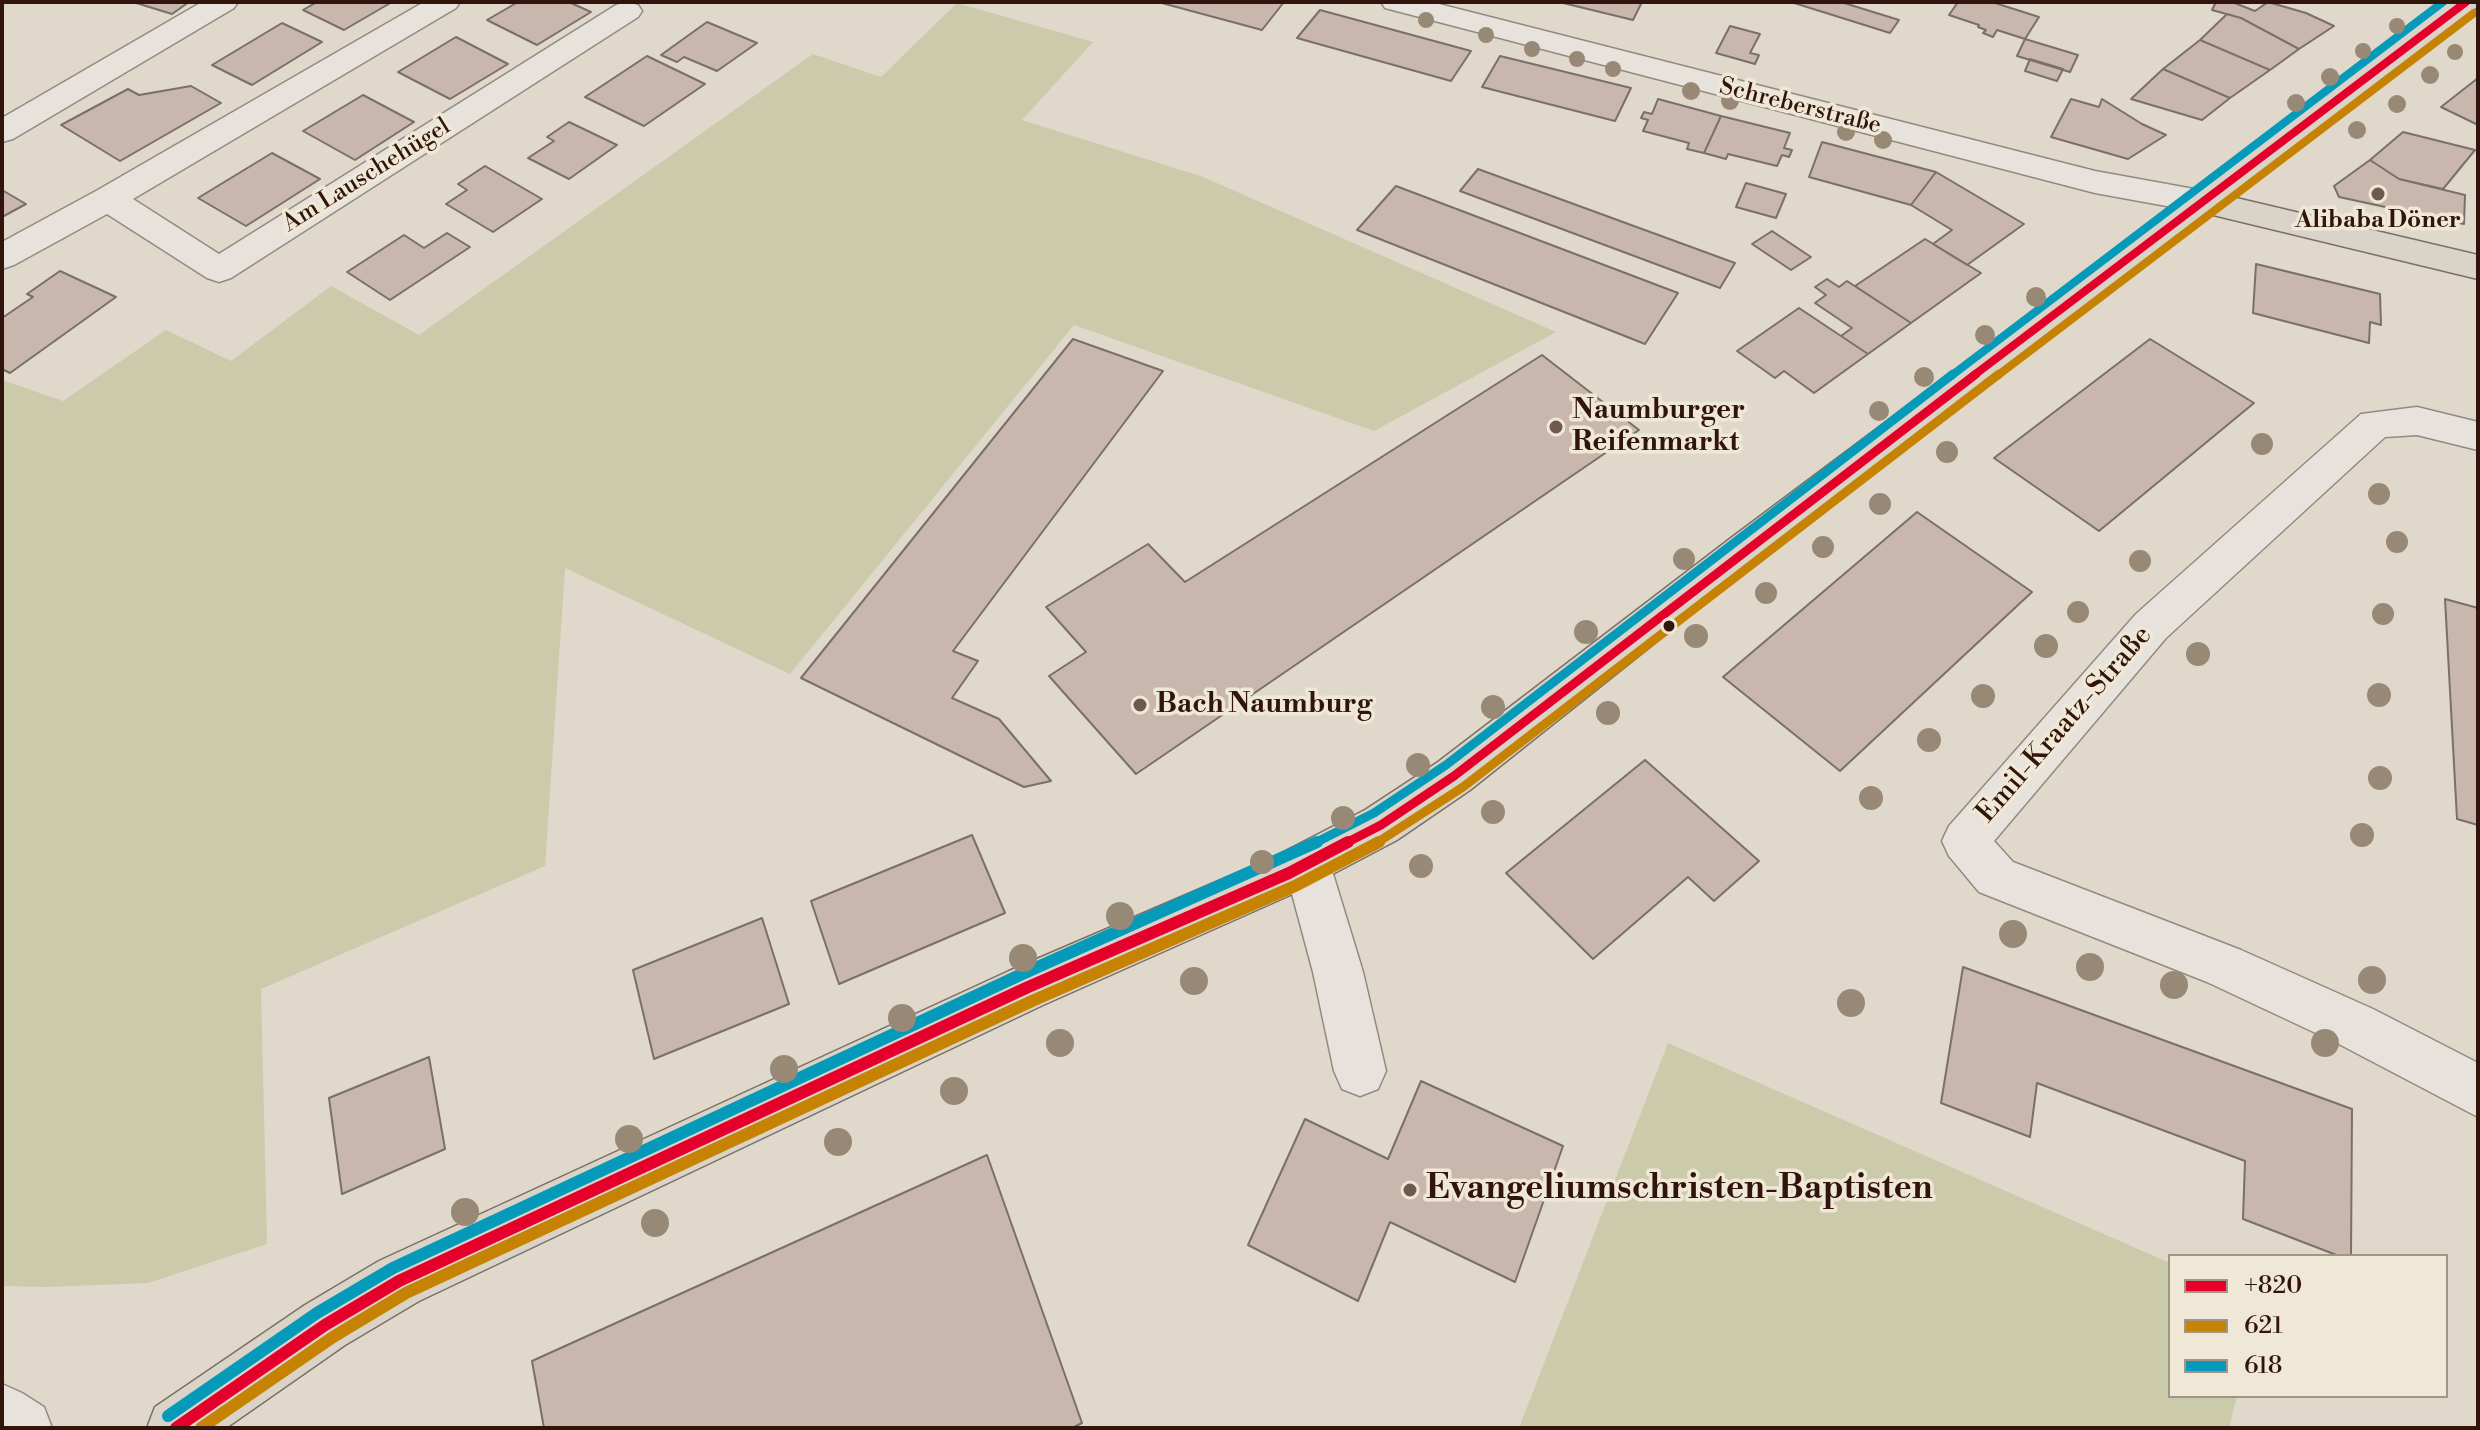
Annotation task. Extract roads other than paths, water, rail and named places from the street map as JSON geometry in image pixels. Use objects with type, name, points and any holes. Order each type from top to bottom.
[{"type":"main road","points":[[176,1428],[325,1325],[399,1281],[1026,988],[1307,864],[1381,825],[1454,776],[1745,549],[2466,2]]},
{"type":"main road","points":[[2205,202],[2478,267]]},
{"type":"street","points":[[2,132],[223,2]]},
{"type":"street","points":[[2,257],[108,199],[445,2]]},
{"type":"street","name":"Schreberstraße","points":[[1396,2],[2095,182],[2205,202]]},
{"type":"street","name":"Am Lauschehügel","points":[[108,199],[219,270],[627,11]]},
{"type":"street","name":"Emil-Kraatz-Straße","points":[[2478,436],[2417,421],[2375,424],[2151,626],[1965,841],[1996,877],[2224,966],[2355,1026],[2478,1091]]},
{"type":"street","points":[[1307,864],[1338,972],[1360,1071]]},
{"type":"street","points":[[2,1413],[23,1428]]},
{"type":"place","name":"Alibaba Döner","points":[[2378,194]]},
{"type":"place","name":"Naumburger Reifenmarkt","points":[[1556,427]]},
{"type":"place","name":"Bach Naumburg","points":[[1140,705]]},
{"type":"place","name":"Evangeliumschristen-Baptisten","points":[[1410,1190]]}]
